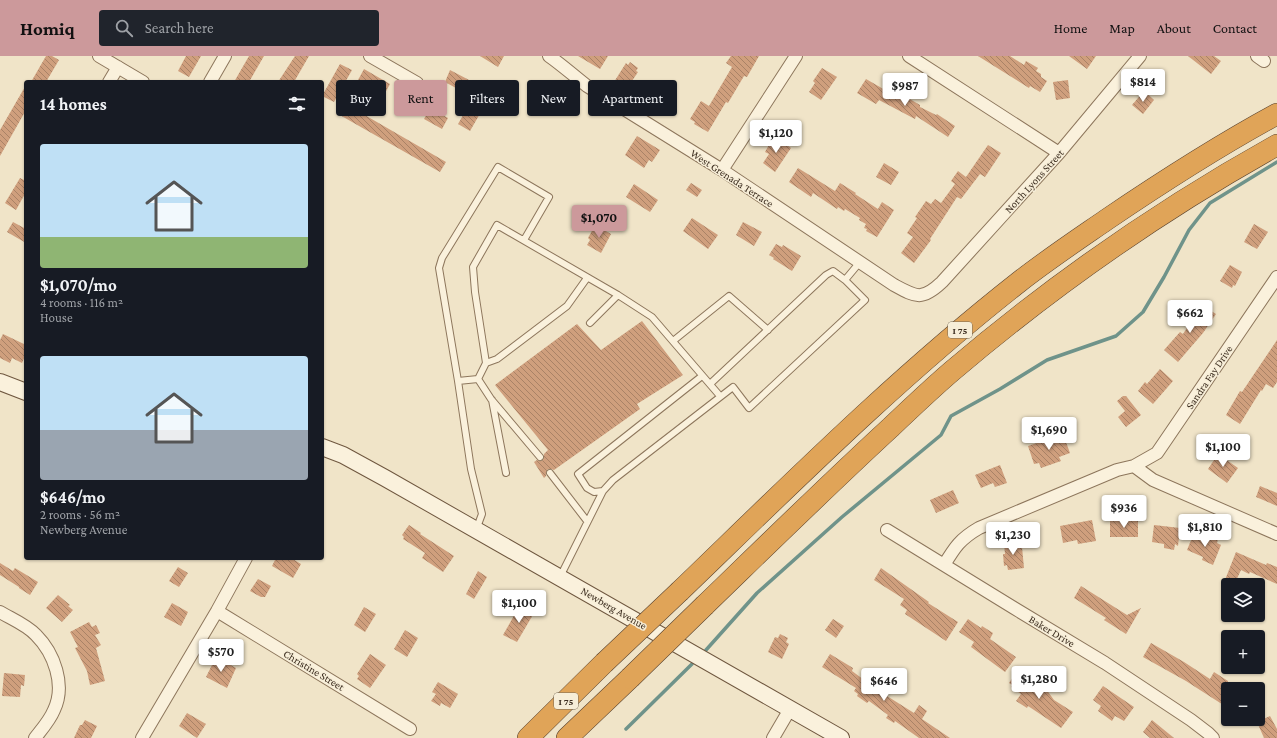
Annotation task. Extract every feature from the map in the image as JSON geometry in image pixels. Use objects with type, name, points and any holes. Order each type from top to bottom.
[{"type":"highway","name":"I 75","points":[[528,738],[604,663],[857,421],[950,338],[1020,281],[1067,246],[1152,188],[1234,138],[1277,114]]},
{"type":"highway","name":"I 75","points":[[567,738],[867,449],[951,372],[1002,330],[1095,260],[1181,201],[1277,145]]},
{"type":"street","points":[[99,56],[140,80]]},
{"type":"street","points":[[211,80],[225,56]]},
{"type":"street","points":[[370,56],[412,80]]},
{"type":"street","name":"West Grenada Terrace","points":[[549,56],[587,86],[722,170],[894,285],[912,295],[918,295]]},
{"type":"street","points":[[722,170],[796,56]]},
{"type":"street","points":[[909,56],[1059,153]]},
{"type":"street","name":"North Lyons Street","points":[[918,295],[928,293],[942,282],[1059,153],[1140,56]]},
{"type":"street","points":[[110,80],[118,67]]},
{"type":"street","name":"Sandra Fay Drive","points":[[944,565],[957,545],[966,535],[979,528],[1117,470],[1134,466],[1157,453],[1277,277]]},
{"type":"street","points":[[0,382],[24,391]]},
{"type":"street","name":"Newberg Avenue","points":[[324,448],[343,455],[841,738]]},
{"type":"street","points":[[1134,466],[1153,480],[1277,534]]},
{"type":"street","name":"Baker Drive","points":[[887,530],[1105,663],[1191,720],[1213,738]]},
{"type":"street","points":[[142,738],[217,611],[245,560]]},
{"type":"street","name":"Christine Street","points":[[217,611],[410,729]]},
{"type":"street","points":[[0,612],[35,634],[49,652],[55,666],[58,678],[58,696],[55,709],[35,738]]},
{"type":"street","points":[[773,738],[790,708]]},
{"type":"lane","points":[[476,530],[482,514],[471,469],[439,268],[442,258],[498,166],[548,197],[524,240]]},
{"type":"lane","points":[[478,379],[486,363],[475,292],[473,268],[497,225],[618,295],[652,318],[720,396]]},
{"type":"lane","points":[[845,280],[860,262]]},
{"type":"lane","points":[[560,577],[603,491],[613,480],[732,387],[749,408],[865,300],[845,280],[833,271],[826,275],[710,384]]},
{"type":"lane","points":[[486,363],[497,359],[567,306],[587,278]]},
{"type":"lane","points":[[590,323],[618,295]]},
{"type":"lane","points":[[673,341],[729,296],[768,330]]},
{"type":"lane","points":[[603,491],[594,492],[588,488],[578,474],[702,376]]},
{"type":"lane","points":[[458,381],[478,379]]},
{"type":"lane","points":[[478,379],[491,399],[540,457]]},
{"type":"lane","points":[[491,399],[506,473]]},
{"type":"lane","points":[[550,473],[587,522]]},
{"type":"building","points":[[46,56],[52,56],[59,60],[47,80],[32,80]]},
{"type":"building","points":[[186,56],[201,56],[189,77],[178,71]]},
{"type":"building","points":[[249,56],[264,56],[250,80],[235,80]]},
{"type":"building","points":[[295,56],[309,56],[295,80],[279,80]]},
{"type":"building","points":[[480,56],[504,56],[498,67]]},
{"type":"building","points":[[578,56],[608,56],[600,69]]},
{"type":"building","points":[[731,56],[759,56],[747,77],[744,76],[728,103],[726,102],[708,132],[694,124],[695,122],[690,119],[701,101],[709,106],[732,67],[726,63]]},
{"type":"building","points":[[978,56],[1010,56],[1024,65],[1026,61],[1038,68],[1036,71],[1047,81],[1040,92],[1030,86],[1029,88]]},
{"type":"building","points":[[1069,56],[1096,56],[1087,69]]},
{"type":"building","points":[[1188,56],[1214,56],[1221,61],[1211,74]]},
{"type":"building","points":[[630,62],[638,68],[636,71],[638,72],[633,80],[615,80],[626,63],[628,65]]},
{"type":"building","points":[[340,64],[352,70],[346,80],[336,80],[336,98],[334,102],[324,97],[324,92]]},
{"type":"building","points":[[822,68],[837,77],[821,100],[809,92],[815,83],[813,81]]},
{"type":"building","points":[[364,69],[383,80],[358,80]]},
{"type":"building","points":[[450,70],[469,80],[455,80],[455,88],[447,83],[446,80]]},
{"type":"building","points":[[866,79],[899,98],[901,94],[920,105],[920,107],[936,115],[937,114],[955,126],[948,137],[916,116],[915,119],[879,100],[876,104],[857,93]]},
{"type":"building","points":[[1068,80],[1070,98],[1056,100],[1053,82]]},
{"type":"building","points":[[386,82],[390,84],[386,91]]},
{"type":"building","points":[[24,88],[24,114],[0,156],[0,130]]},
{"type":"building","points":[[1144,91],[1154,100],[1143,114],[1132,105]]},
{"type":"building","points":[[342,116],[366,116],[446,162],[440,172]]},
{"type":"building","points":[[426,116],[444,116],[448,118],[442,129],[424,119]]},
{"type":"building","points":[[463,116],[479,116],[470,131],[458,124]]},
{"type":"building","points":[[637,136],[660,150],[652,162],[649,160],[644,168],[625,155]]},
{"type":"building","points":[[777,138],[791,148],[775,172],[763,163],[769,154],[765,152],[770,143],[773,145]]},
{"type":"building","points":[[988,145],[1001,153],[985,177],[980,174],[961,199],[957,197],[930,239],[931,240],[914,263],[901,253],[913,237],[907,233],[917,218],[915,217],[926,201],[931,204],[935,199],[941,203],[955,184],[951,181],[958,171],[966,177]]},
{"type":"building","points":[[884,163],[899,172],[891,185],[876,177]]},
{"type":"building","points":[[798,168],[835,191],[840,183],[878,209],[882,202],[894,210],[877,237],[866,231],[867,229],[864,228],[866,224],[859,220],[860,218],[845,209],[844,211],[838,207],[837,209],[813,193],[811,197],[789,182]]},
{"type":"building","points":[[20,178],[24,180],[24,196],[16,210],[5,203]]},
{"type":"building","points":[[691,183],[702,190],[697,197],[686,190]]},
{"type":"building","points":[[634,184],[658,200],[650,212],[626,197]]},
{"type":"building","points":[[692,218],[718,235],[708,249],[683,231]]},
{"type":"building","points":[[13,222],[24,228],[24,242],[7,232]]},
{"type":"building","points":[[743,222],[762,232],[754,246],[736,235]]},
{"type":"building","points":[[1254,224],[1268,232],[1257,249],[1244,242]]},
{"type":"building","points":[[597,226],[611,234],[601,253],[587,245],[590,240],[588,238],[593,229],[595,231]]},
{"type":"building","points":[[776,244],[782,247],[783,245],[801,256],[792,271],[769,255]]},
{"type":"building","points":[[1230,265],[1242,272],[1235,286],[1233,285],[1232,288],[1220,281]]},
{"type":"building","points":[[1202,305],[1216,314],[1203,333],[1178,362],[1164,350],[1180,332],[1183,334]]},
{"type":"building","points":[[642,321],[683,375],[637,404],[640,409],[554,470],[548,469],[544,478],[534,462],[537,460],[543,460],[544,454],[548,450],[495,385],[577,324],[601,350]]},
{"type":"building","points":[[3,334],[24,344],[24,358],[22,363],[12,358],[10,363],[0,358],[0,340]]},
{"type":"building","points":[[1277,340],[1277,382],[1273,388],[1266,384],[1240,424],[1226,415],[1240,391],[1242,392]]},
{"type":"building","points":[[1160,369],[1173,381],[1153,404],[1138,391],[1145,382],[1147,384]]},
{"type":"building","points":[[1123,396],[1126,396],[1141,415],[1126,427],[1118,417],[1125,411],[1117,401]]},
{"type":"building","points":[[1063,434],[1070,453],[1059,457],[1061,461],[1041,468],[1039,463],[1034,464],[1028,446]]},
{"type":"building","points":[[1218,454],[1238,468],[1227,483],[1208,469]]},
{"type":"building","points":[[1000,465],[1007,483],[995,487],[993,483],[981,488],[975,475]]},
{"type":"building","points":[[1260,486],[1277,493],[1277,506],[1256,497]]},
{"type":"building","points":[[953,490],[959,503],[936,513],[930,500]]},
{"type":"building","points":[[1092,520],[1096,541],[1078,544],[1077,540],[1063,543],[1060,526]]},
{"type":"building","points":[[1110,521],[1138,521],[1138,537],[1110,537]]},
{"type":"building","points":[[409,525],[454,556],[443,572],[422,558],[425,553],[403,539],[404,537],[402,535]]},
{"type":"building","points":[[1154,525],[1180,528],[1178,546],[1175,544],[1174,550],[1164,548],[1164,544],[1152,542]]},
{"type":"building","points":[[1194,533],[1208,539],[1209,535],[1218,539],[1217,543],[1221,545],[1213,565],[1202,560],[1203,557],[1187,550]]},
{"type":"building","points":[[1019,542],[1020,547],[1022,547],[1024,568],[1008,570],[1007,565],[1004,566],[1004,544]]},
{"type":"building","points":[[1236,552],[1266,565],[1267,563],[1277,567],[1277,584],[1250,572],[1249,574],[1241,570],[1237,578],[1226,578]]},
{"type":"building","points":[[275,560],[294,560],[301,564],[293,578],[272,566]]},
{"type":"building","points":[[0,563],[13,571],[15,568],[38,582],[30,595],[0,575]]},
{"type":"building","points":[[178,567],[188,573],[179,587],[169,581]]},
{"type":"building","points":[[881,568],[929,602],[928,603],[958,622],[946,641],[905,614],[907,610],[900,605],[904,599],[874,580]]},
{"type":"building","points":[[478,571],[487,577],[474,599],[466,594]]},
{"type":"building","points":[[258,579],[271,586],[265,597],[261,597],[250,591]]},
{"type":"building","points":[[1081,586],[1127,615],[1141,608],[1126,634],[1104,620],[1106,618],[1074,598]]},
{"type":"building","points":[[58,595],[70,605],[68,606],[73,610],[62,622],[46,608]]},
{"type":"building","points":[[172,603],[188,612],[181,626],[164,617]]},
{"type":"building","points":[[520,605],[534,613],[517,642],[503,635]]},
{"type":"building","points":[[364,607],[376,614],[365,632],[354,625]]},
{"type":"building","points":[[833,619],[844,626],[836,638],[825,630]]},
{"type":"building","points":[[968,619],[981,628],[982,626],[993,633],[990,639],[1016,657],[1005,672],[971,647],[974,642],[959,632]]},
{"type":"building","points":[[89,622],[92,627],[96,625],[100,633],[95,635],[101,645],[96,648],[105,681],[90,685],[87,671],[75,648],[78,647],[70,632]]},
{"type":"building","points":[[405,630],[418,638],[407,657],[394,649]]},
{"type":"building","points":[[780,634],[788,638],[786,642],[789,644],[782,659],[768,652],[775,637],[778,638]]},
{"type":"building","points":[[1151,643],[1210,679],[1214,672],[1228,681],[1221,682],[1221,704],[1186,681],[1143,657]]},
{"type":"building","points":[[370,654],[386,665],[370,688],[357,679],[359,676],[357,674]]},
{"type":"building","points":[[830,654],[853,668],[852,671],[879,691],[914,713],[919,705],[927,711],[922,719],[950,738],[919,738],[895,721],[894,723],[886,718],[888,715],[869,701],[867,703],[857,696],[858,694],[854,691],[856,688],[822,667]]},
{"type":"building","points":[[216,657],[236,668],[227,688],[206,677]]},
{"type":"building","points":[[1017,671],[1046,689],[1054,700],[1073,712],[1061,728],[1028,706],[1027,708],[1016,701],[1021,694],[1011,687],[1012,685],[1009,683]]},
{"type":"building","points":[[4,673],[25,675],[24,686],[21,685],[20,697],[2,696]]},
{"type":"building","points":[[438,682],[458,694],[450,708],[441,703],[440,706],[431,701],[436,694],[432,692]]},
{"type":"building","points":[[1103,686],[1134,707],[1124,721],[1115,716],[1112,721],[1098,711],[1101,706],[1093,700]]},
{"type":"building","points":[[187,713],[206,724],[197,738],[179,726]]},
{"type":"building","points":[[1270,716],[1277,729],[1277,738],[1264,738],[1259,726],[1265,726],[1265,718]]},
{"type":"building","points":[[85,720],[97,726],[91,738],[74,738],[80,725],[82,725]]},
{"type":"building","points":[[1152,720],[1174,738],[1150,738],[1143,732]]},
{"type":"waterway","points":[[706,650],[757,593],[842,517],[941,435],[951,416],[1000,389],[1047,360],[1116,336],[1143,312],[1189,230],[1210,203],[1277,162]]},
{"type":"waterway","points":[[626,729],[692,664]]}]
